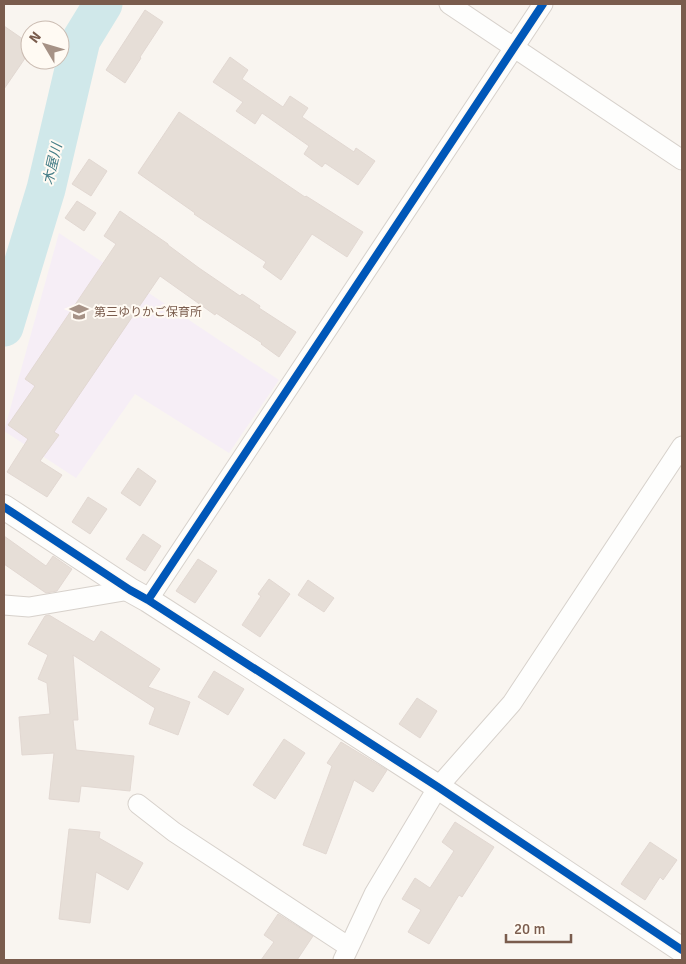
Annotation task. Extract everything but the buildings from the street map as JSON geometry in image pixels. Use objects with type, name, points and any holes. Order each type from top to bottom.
[{"type":"street","points":[[449,4],[682,160]]},
{"type":"street","points":[[4,605],[29,607],[139,595],[544,4]]},
{"type":"street","points":[[138,804],[174,832],[346,954],[374,894],[438,787],[512,703],[682,446]]},
{"type":"street","points":[[4,507],[438,787],[682,950]]},
{"type":"shaded area","points":[[59,233],[279,380],[229,453],[135,394],[76,478],[4,431]]},
{"type":"waterway","name":"木屋川","points":[[4,327],[46,189],[81,40],[103,4]]},
{"type":"cycle path","points":[[148,600],[543,4]]},
{"type":"cycle path","points":[[4,507],[438,787],[682,950]]},
{"type":"place","name":"第三ゆりかご保育所","points":[[79,312]]}]
